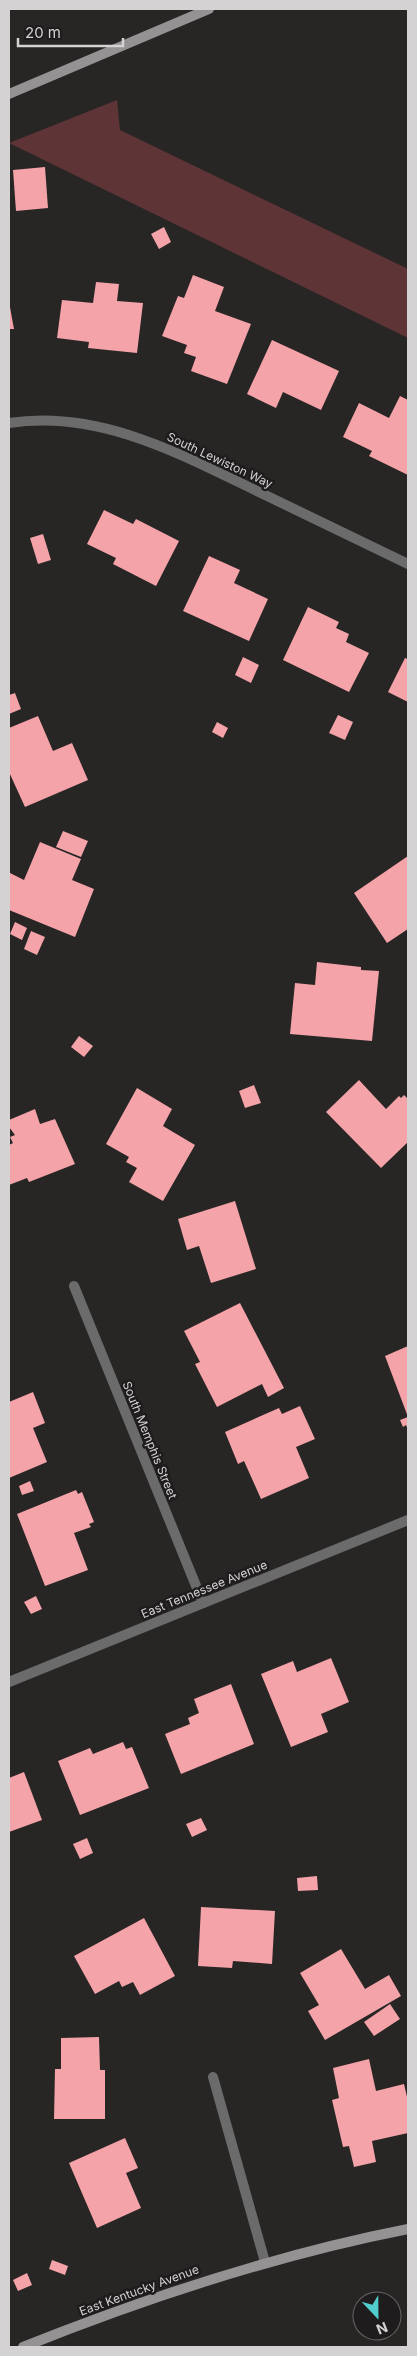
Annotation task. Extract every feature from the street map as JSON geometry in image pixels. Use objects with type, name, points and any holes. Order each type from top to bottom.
[{"type":"street","points":[[9,94],[210,9]]},
{"type":"street","name":"South Lewiston Way","points":[[9,423],[67,422],[116,431],[164,446],[408,564]]},
{"type":"street","name":"South Memphis Street","points":[[74,1286],[203,1603]]},
{"type":"street","name":"East Tennessee Avenue","points":[[9,1682],[408,1520]]},
{"type":"street","points":[[213,2077],[265,2262]]},
{"type":"street","name":"East Kentucky Avenue","points":[[23,2347],[173,2290],[265,2262],[356,2239],[408,2229]]},
{"type":"shaded area","points":[[117,100],[120,130],[408,269],[408,338],[9,143]]},
{"type":"building","points":[[45,167],[48,208],[16,211],[13,170]]},
{"type":"building","points":[[164,227],[171,242],[159,249],[151,234]]},
{"type":"building","points":[[193,275],[224,287],[215,311],[251,324],[227,384],[191,371],[196,357],[184,353],[187,345],[162,336],[178,296],[184,298]]},
{"type":"building","points":[[96,282],[119,284],[117,301],[143,303],[137,353],[88,348],[89,342],[57,338],[62,300],[93,303]]},
{"type":"building","points":[[9,302],[14,329],[9,329]]},
{"type":"building","points":[[272,340],[339,371],[321,410],[283,392],[276,408],[247,394]]},
{"type":"building","points":[[400,396],[408,400],[408,475],[369,456],[372,451],[343,437],[359,403],[389,418]]},
{"type":"building","points":[[104,510],[133,524],[136,519],[179,541],[156,586],[113,564],[116,558],[87,544]]},
{"type":"building","points":[[43,534],[51,560],[38,564],[30,538]]},
{"type":"building","points":[[209,556],[240,570],[234,583],[268,599],[249,641],[183,611]]},
{"type":"building","points":[[308,607],[339,622],[336,628],[349,634],[346,642],[369,653],[349,692],[283,660]]},
{"type":"building","points":[[243,657],[259,665],[251,683],[235,675]]},
{"type":"building","points":[[405,658],[408,659],[408,702],[388,692]]},
{"type":"building","points":[[15,693],[21,709],[9,714],[9,695]]},
{"type":"building","points":[[338,715],[353,722],[345,740],[329,733]]},
{"type":"building","points":[[38,716],[53,751],[72,743],[88,780],[25,807],[9,772],[9,728]]},
{"type":"building","points":[[217,722],[228,728],[223,738],[212,732]]},
{"type":"building","points":[[63,831],[88,841],[81,857],[56,847]]},
{"type":"building","points":[[40,842],[81,859],[72,880],[94,889],[75,937],[9,910],[10,873],[24,880]]},
{"type":"building","points":[[408,856],[408,929],[387,943],[354,893]]},
{"type":"building","points":[[15,922],[27,928],[22,940],[10,934]]},
{"type":"building","points":[[31,931],[45,937],[37,955],[24,949]]},
{"type":"building","points":[[317,962],[361,967],[361,970],[379,971],[372,1041],[290,1034],[295,983],[315,985]]},
{"type":"building","points":[[79,1036],[93,1046],[84,1057],[71,1047]]},
{"type":"building","points":[[359,1080],[386,1109],[399,1096],[401,1098],[404,1095],[408,1099],[408,1142],[381,1168],[326,1112]]},
{"type":"building","points":[[254,1085],[261,1103],[245,1108],[239,1091]]},
{"type":"building","points":[[137,1088],[172,1109],[163,1126],[195,1145],[163,1201],[129,1182],[137,1168],[126,1162],[129,1157],[106,1144]]},
{"type":"building","points":[[35,1109],[40,1124],[55,1119],[75,1164],[29,1182],[27,1178],[9,1185],[9,1145],[13,1143],[10,1137],[15,1135],[9,1127],[9,1120]]},
{"type":"building","points":[[235,1201],[256,1269],[211,1283],[199,1246],[187,1250],[178,1219]]},
{"type":"building","points":[[240,1303],[284,1388],[268,1397],[262,1384],[217,1407],[195,1364],[200,1362],[184,1331]]},
{"type":"building","points":[[408,1346],[408,1417],[385,1356]]},
{"type":"building","points":[[33,1392],[45,1423],[33,1428],[47,1462],[9,1478],[9,1402]]},
{"type":"building","points":[[300,1406],[315,1439],[296,1447],[309,1478],[261,1499],[244,1461],[238,1464],[225,1432],[279,1408],[282,1414]]},
{"type":"building","points":[[408,1417],[408,1430],[406,1425],[403,1427],[400,1420]]},
{"type":"building","points":[[30,1481],[34,1491],[22,1495],[19,1486]]},
{"type":"building","points":[[76,1490],[78,1494],[82,1492],[94,1522],[89,1524],[91,1527],[74,1533],[88,1570],[45,1586],[17,1514]]},
{"type":"building","points":[[36,1596],[42,1609],[31,1614],[24,1602]]},
{"type":"building","points":[[331,1658],[349,1702],[321,1714],[328,1732],[291,1747],[261,1674],[293,1661],[297,1672]]},
{"type":"building","points":[[231,1684],[254,1744],[181,1774],[165,1734],[190,1724],[188,1718],[199,1713],[194,1699]]},
{"type":"building","points":[[123,1742],[126,1749],[132,1747],[149,1788],[80,1815],[58,1761],[90,1748],[93,1754]]},
{"type":"building","points":[[24,1772],[42,1820],[9,1832],[9,1778]]},
{"type":"building","points":[[201,1818],[207,1830],[192,1837],[186,1824]]},
{"type":"building","points":[[87,1838],[93,1853],[80,1859],[73,1844]]},
{"type":"building","points":[[317,1876],[318,1890],[298,1891],[297,1878]]},
{"type":"building","points":[[201,1907],[275,1911],[272,1964],[233,1961],[232,1968],[198,1966]]},
{"type":"building","points":[[144,1918],[175,1976],[140,1995],[133,1982],[122,1987],[119,1981],[95,1994],[74,1956]]},
{"type":"building","points":[[341,1949],[365,1989],[389,1975],[401,1996],[325,2040],[308,2011],[319,2005],[300,1973]]},
{"type":"building","points":[[390,2004],[400,2019],[374,2036],[364,2022]]},
{"type":"building","points":[[99,2037],[100,2070],[105,2070],[105,2119],[54,2119],[55,2069],[61,2069],[61,2038]]},
{"type":"building","points":[[369,2059],[376,2091],[404,2084],[408,2101],[408,2133],[372,2141],[376,2162],[354,2167],[349,2146],[343,2147],[332,2100],[339,2098],[333,2068]]},
{"type":"building","points":[[125,2138],[138,2168],[126,2173],[141,2208],[97,2228],[69,2163]]},
{"type":"building","points":[[52,2260],[68,2266],[65,2275],[49,2269]]},
{"type":"building","points":[[27,2273],[32,2285],[18,2291],[13,2280]]}]
